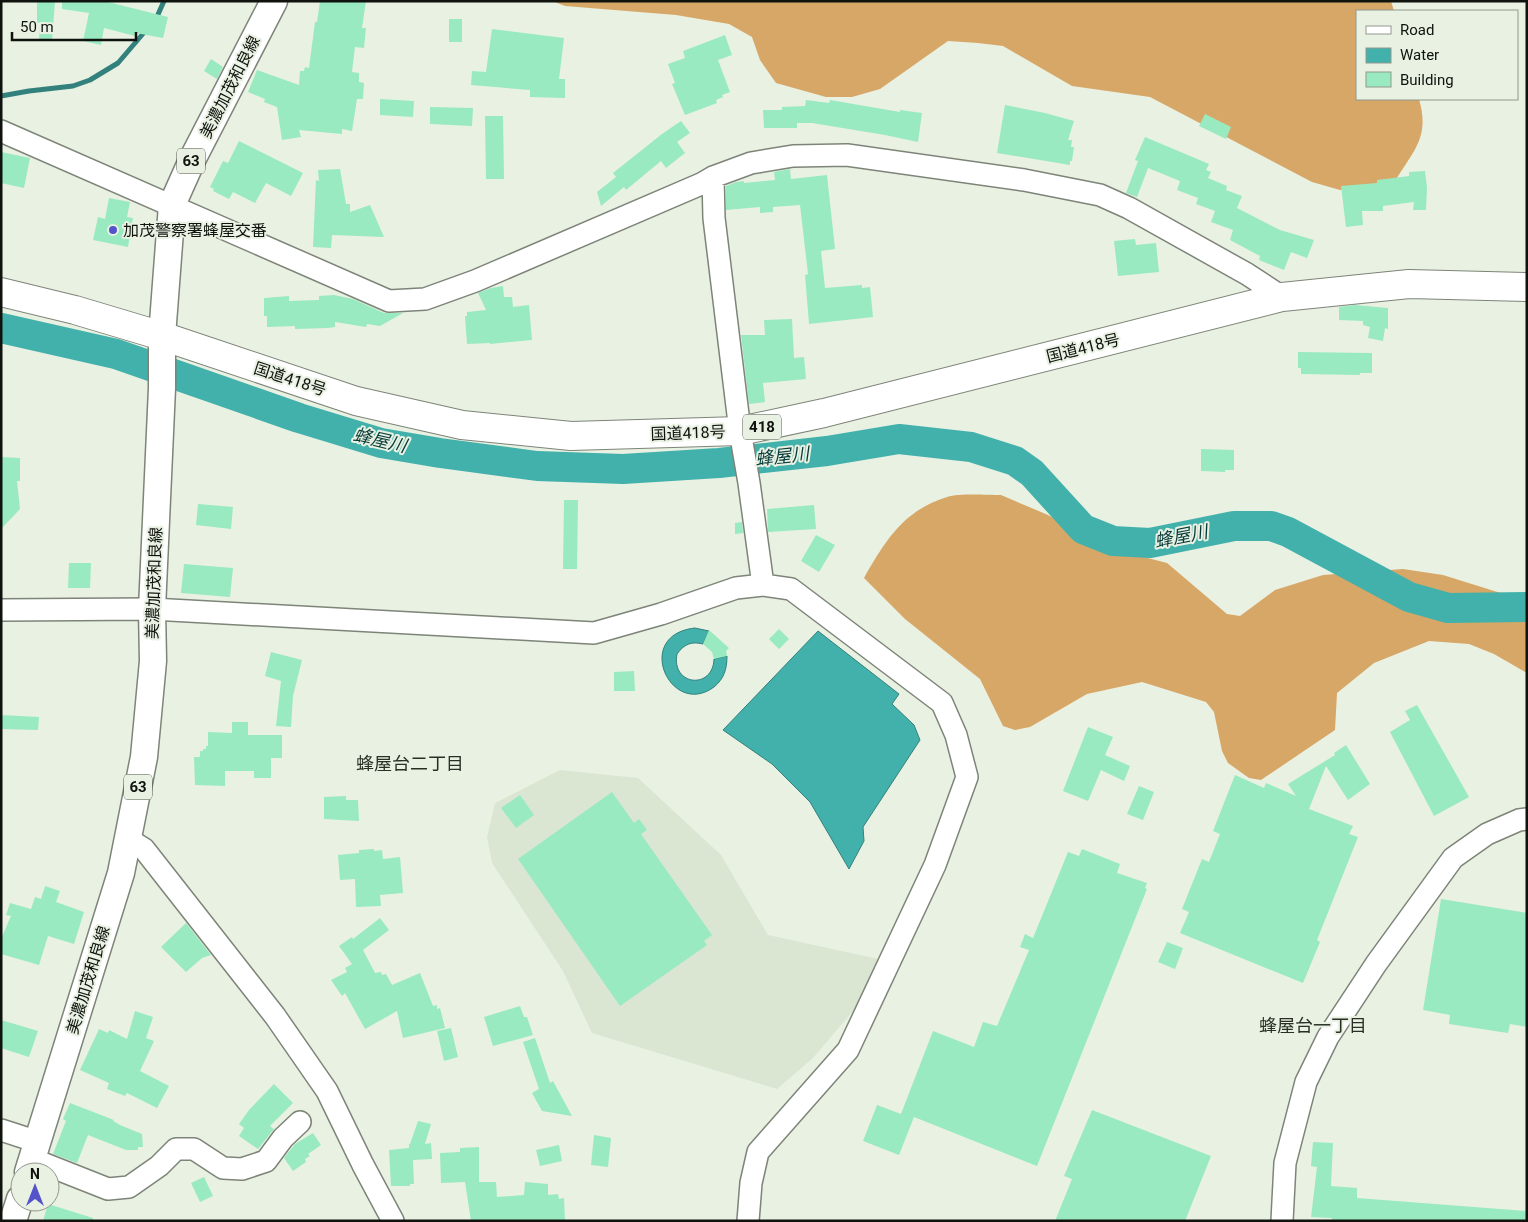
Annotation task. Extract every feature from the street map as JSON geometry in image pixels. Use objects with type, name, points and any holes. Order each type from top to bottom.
[{"type":"highway","name":"国道418号","points":[[1,292],[75,310],[162,336],[356,401],[462,425],[572,436],[740,431],[824,413],[1282,297],[1409,284],[1527,287]]},
{"type":"main road","name":"美濃加茂和良線","points":[[33,1158],[121,873],[144,757],[153,661],[152,609],[162,388],[162,336],[172,205],[192,158],[274,1]]},
{"type":"street","points":[[1,131],[390,301],[425,299],[493,273],[751,162],[793,156],[847,155],[1024,180],[1100,195],[1130,208],[1247,274],[1282,297]]},
{"type":"street","points":[[713,177],[714,218],[740,431],[763,585]]},
{"type":"street","points":[[1,610],[152,609],[594,633],[661,614],[736,588],[763,585],[791,589],[942,703],[956,735],[967,777],[936,865],[848,1050],[758,1152],[751,1183],[748,1221]]},
{"type":"street","points":[[1282,1221],[1285,1163],[1306,1082],[1328,1036],[1376,964],[1453,858],[1486,834],[1519,820],[1527,819]]},
{"type":"street","points":[[128,838],[144,849],[163,876],[275,1016],[306,1060],[327,1091],[393,1221]]},
{"type":"street","points":[[1,1130],[33,1158],[108,1189],[129,1187],[159,1166],[176,1149],[194,1149],[223,1168],[242,1169],[266,1161],[283,1138],[300,1122]]},
{"type":"shaded area","points":[[552,1],[1391,1],[1394,10],[1356,10],[1356,100],[1419,100],[1423,123],[1418,143],[1395,181],[1368,188],[1340,190],[1312,182],[1150,97],[1072,86],[1003,46],[948,41],[880,89],[852,97],[826,97],[776,83],[760,60],[752,37],[729,24],[676,15],[565,6]]},
{"type":"shaded area","points":[[1001,495],[1048,515],[1113,549],[1167,563],[1227,614],[1240,616],[1275,590],[1323,575],[1403,569],[1443,575],[1507,595],[1527,597],[1527,673],[1494,654],[1469,644],[1429,641],[1374,663],[1337,693],[1335,730],[1261,780],[1249,778],[1228,763],[1222,751],[1214,712],[1206,702],[1142,682],[1087,694],[1030,727],[1015,730],[1003,726],[980,679],[905,619],[864,578],[897,528],[919,510],[952,496]]},
{"type":"shaded area","points":[[560,770],[638,778],[721,855],[768,935],[883,960],[864,998],[813,1058],[777,1089],[592,1033],[563,971],[492,863],[487,837],[495,803]]},
{"type":"water","points":[[695,628],[709,631],[703,644],[689,644],[677,654],[677,665],[680,673],[686,678],[700,679],[707,676],[712,669],[714,659],[727,656],[726,669],[720,681],[714,687],[698,694],[684,692],[672,684],[665,672],[662,658],[665,645],[676,634]]},
{"type":"water","points":[[818,631],[899,694],[892,704],[914,725],[920,740],[863,827],[864,841],[849,869],[810,802],[772,764],[723,730]]},
{"type":"building","points":[[37,1],[55,1],[52,41],[39,40],[40,23],[37,23]]},
{"type":"building","points":[[62,1],[104,1],[168,17],[163,38],[136,33],[135,36],[104,28],[101,45],[83,41],[89,13],[62,9]]},
{"type":"building","points":[[320,1],[366,1],[362,28],[366,28],[364,48],[355,47],[352,72],[359,73],[359,82],[364,83],[363,99],[357,99],[352,131],[342,129],[342,134],[299,130],[301,137],[282,140],[277,107],[264,102],[265,99],[248,92],[257,70],[299,85],[300,71],[304,71],[305,67],[309,68],[315,22],[317,22]]},
{"type":"building","points":[[449,19],[462,19],[462,42],[449,42]]},
{"type":"building","points":[[492,29],[564,38],[559,79],[565,79],[565,98],[530,97],[530,90],[471,85],[472,71],[486,72]]},
{"type":"building","points":[[725,35],[732,55],[718,60],[730,92],[716,100],[717,103],[685,115],[672,84],[675,83],[668,64],[685,58],[683,51]]},
{"type":"building","points":[[211,59],[223,67],[217,79],[204,71]]},
{"type":"building","points":[[380,99],[414,101],[413,117],[380,115]]},
{"type":"building","points":[[806,100],[829,103],[830,100],[900,112],[900,110],[922,113],[918,142],[812,123],[797,123],[797,128],[764,128],[763,110],[782,110],[782,107],[805,106]]},
{"type":"building","points":[[1005,105],[1074,121],[1068,140],[1072,140],[1071,147],[1074,147],[1070,165],[997,153]]},
{"type":"building","points":[[430,107],[473,108],[472,126],[430,124]]},
{"type":"building","points":[[1205,114],[1231,127],[1226,139],[1199,126]]},
{"type":"building","points":[[485,116],[503,116],[504,179],[486,179]]},
{"type":"building","points":[[681,121],[690,133],[677,142],[685,153],[666,168],[661,161],[626,190],[624,187],[601,206],[597,192],[616,177],[613,173]]},
{"type":"building","points":[[1145,137],[1209,164],[1206,170],[1211,172],[1208,178],[1227,186],[1226,190],[1242,196],[1237,208],[1280,230],[1314,240],[1307,258],[1291,252],[1284,270],[1259,260],[1260,256],[1230,240],[1233,230],[1211,222],[1215,211],[1196,204],[1198,198],[1177,190],[1180,181],[1148,168],[1137,197],[1126,193],[1138,161],[1135,160]]},
{"type":"building","points":[[239,141],[303,173],[291,196],[266,183],[255,203],[233,192],[229,199],[213,191],[214,189],[210,187],[223,161],[228,163]]},
{"type":"building","points":[[1,152],[30,158],[24,188],[1,183]]},
{"type":"building","points":[[340,169],[346,204],[350,204],[350,212],[370,205],[384,237],[332,235],[331,248],[313,247],[316,180],[319,181],[318,170]]},
{"type":"building","points":[[790,169],[791,179],[827,175],[835,249],[821,251],[825,288],[862,285],[862,288],[870,287],[873,317],[809,324],[805,275],[808,274],[800,205],[773,207],[773,212],[760,213],[760,207],[726,210],[726,186],[744,181],[744,183],[775,180],[774,172]]},
{"type":"building","points":[[1425,171],[1427,188],[1426,210],[1413,210],[1414,202],[1383,206],[1383,211],[1362,211],[1363,225],[1346,227],[1341,186],[1377,183],[1377,180],[1409,176],[1409,172]]},
{"type":"building","name":"加茂警察署蜂屋交番","points":[[109,198],[130,202],[127,217],[133,218],[128,247],[93,240],[98,217],[105,219]]},
{"type":"building","points":[[1135,239],[1136,245],[1156,243],[1159,272],[1118,276],[1114,241]]},
{"type":"building","points":[[503,286],[504,297],[512,297],[513,307],[529,305],[532,340],[467,344],[465,316],[467,316],[467,312],[486,310],[478,293]]},
{"type":"building","points":[[334,295],[353,299],[384,313],[403,313],[380,326],[367,324],[366,327],[335,322],[335,327],[328,328],[295,329],[295,326],[267,327],[267,316],[264,316],[264,298],[289,296],[289,301],[319,300],[319,296]]},
{"type":"building","points":[[1355,305],[1388,308],[1388,329],[1385,328],[1383,341],[1368,338],[1370,327],[1363,325],[1363,321],[1339,320],[1339,307]]},
{"type":"building","points":[[792,319],[794,358],[804,357],[806,379],[763,383],[765,402],[749,404],[741,335],[765,335],[764,320]]},
{"type":"building","points":[[1298,352],[1372,353],[1372,373],[1360,373],[1360,375],[1301,374],[1301,368],[1298,368]]},
{"type":"building","points":[[1201,449],[1234,450],[1234,470],[1225,470],[1225,472],[1201,471]]},
{"type":"building","points":[[1,457],[20,458],[20,481],[17,481],[20,509],[1,529]]},
{"type":"building","points":[[564,500],[578,500],[577,569],[563,569]]},
{"type":"building","points":[[198,504],[233,507],[231,529],[196,525]]},
{"type":"building","points":[[814,505],[816,529],[768,532],[767,509]]},
{"type":"building","points":[[742,522],[743,533],[735,534],[735,523]]},
{"type":"building","points":[[816,535],[835,545],[819,572],[801,561]]},
{"type":"building","points":[[69,563],[91,563],[90,588],[68,588]]},
{"type":"building","points":[[184,564],[233,568],[230,597],[181,593]]},
{"type":"building","points":[[779,629],[789,639],[779,649],[769,639]]},
{"type":"building","points":[[709,630],[729,648],[726,651],[727,656],[714,659],[712,652],[703,644]]},
{"type":"building","points":[[271,652],[302,660],[293,696],[291,727],[276,726],[281,681],[265,676]]},
{"type":"building","points":[[634,671],[635,691],[614,691],[614,672]]},
{"type":"building","points":[[1417,705],[1469,797],[1434,816],[1390,732],[1410,720],[1405,711]]},
{"type":"building","points":[[1,715],[39,717],[38,730],[1,729]]},
{"type":"building","points":[[232,722],[248,722],[248,735],[282,735],[282,758],[271,758],[271,778],[254,778],[254,771],[225,771],[225,786],[195,785],[194,757],[200,757],[200,751],[203,751],[208,746],[208,732],[232,733]]},
{"type":"building","points":[[1088,727],[1113,737],[1105,755],[1130,766],[1124,781],[1101,770],[1088,801],[1063,791]]},
{"type":"building","points":[[1346,745],[1370,784],[1348,800],[1326,766],[1309,809],[1353,826],[1349,834],[1358,837],[1317,940],[1320,942],[1303,983],[1180,933],[1189,912],[1182,909],[1202,859],[1209,862],[1220,834],[1213,831],[1235,775],[1264,788],[1266,783],[1296,796],[1288,784],[1335,755],[1334,753]]},
{"type":"building","points":[[1139,786],[1154,792],[1143,820],[1127,814]]},
{"type":"building","points":[[612,792],[634,823],[639,819],[647,830],[641,834],[712,935],[704,941],[707,945],[620,1006],[518,859]]},
{"type":"building","points":[[520,795],[534,815],[516,828],[501,808]]},
{"type":"building","points":[[346,796],[346,800],[358,800],[359,821],[324,819],[324,797]]},
{"type":"building","points":[[374,849],[374,851],[382,850],[383,859],[400,857],[403,893],[380,895],[381,906],[356,907],[355,879],[340,880],[338,855]]},
{"type":"building","points":[[1082,849],[1120,864],[1117,873],[1147,883],[1145,888],[1147,889],[1037,1166],[914,1117],[899,1155],[863,1141],[877,1105],[901,1114],[933,1031],[974,1047],[983,1022],[997,1026],[1029,950],[1020,947],[1025,934],[1033,938],[1068,852],[1079,856]]},
{"type":"building","points":[[45,886],[60,891],[56,902],[84,912],[74,944],[48,936],[39,965],[1,954],[1,939],[11,916],[6,915],[10,903],[31,909],[35,897],[41,899]]},
{"type":"building","points":[[1441,899],[1527,913],[1527,1027],[1510,1024],[1508,1033],[1449,1024],[1450,1015],[1423,1010]]},
{"type":"building","points":[[380,918],[389,930],[363,950],[375,973],[381,972],[382,975],[386,974],[392,985],[420,973],[433,1006],[437,1005],[437,1009],[440,1008],[445,1028],[403,1038],[397,1011],[365,1029],[345,993],[342,996],[331,980],[347,972],[345,968],[352,964],[339,946],[352,937],[353,939]]},
{"type":"building","points":[[186,923],[211,955],[202,958],[186,972],[161,947]]},
{"type":"building","points":[[1167,942],[1183,948],[1175,969],[1158,962]]},
{"type":"building","points":[[520,1006],[524,1017],[527,1017],[533,1035],[493,1046],[484,1017]]},
{"type":"building","points":[[135,1011],[153,1017],[146,1038],[154,1041],[140,1071],[169,1086],[157,1108],[127,1093],[125,1096],[107,1089],[109,1083],[80,1070],[99,1029],[108,1033],[109,1030],[127,1039]]},
{"type":"building","points":[[1,1020],[38,1031],[29,1057],[1,1048]]},
{"type":"building","points":[[451,1028],[458,1057],[444,1061],[437,1031]]},
{"type":"building","points":[[535,1038],[550,1083],[553,1081],[572,1116],[542,1111],[532,1093],[539,1089],[523,1042]]},
{"type":"building","points":[[274,1084],[293,1103],[270,1126],[274,1129],[258,1149],[239,1136],[244,1128],[239,1124],[249,1110]]},
{"type":"building","points":[[70,1103],[114,1120],[120,1125],[142,1134],[143,1147],[138,1147],[138,1150],[126,1150],[88,1135],[77,1163],[53,1154],[66,1121],[63,1119]]},
{"type":"building","points":[[1092,1110],[1211,1156],[1185,1221],[1055,1221],[1072,1179],[1064,1176]]},
{"type":"building","points":[[418,1121],[431,1124],[425,1144],[431,1143],[432,1159],[413,1160],[414,1184],[410,1184],[410,1186],[391,1186],[389,1150],[409,1148]]},
{"type":"building","points":[[313,1133],[321,1145],[308,1154],[310,1156],[305,1159],[306,1162],[293,1171],[284,1158],[295,1144]]},
{"type":"building","points":[[594,1135],[611,1138],[608,1167],[591,1165]]},
{"type":"building","points":[[1313,1142],[1333,1143],[1331,1186],[1357,1188],[1357,1198],[1527,1211],[1527,1221],[1331,1221],[1332,1218],[1311,1217],[1317,1167],[1311,1166]]},
{"type":"building","points":[[559,1145],[562,1161],[540,1166],[536,1150]]},
{"type":"building","points":[[479,1147],[479,1182],[496,1182],[497,1197],[524,1195],[525,1182],[548,1184],[548,1195],[558,1194],[559,1199],[564,1198],[565,1221],[471,1221],[465,1182],[441,1183],[440,1153],[460,1152],[460,1148]]},
{"type":"building","points":[[204,1177],[213,1196],[200,1202],[191,1183]]},
{"type":"building","points":[[60,1208],[93,1218],[93,1221],[43,1221],[46,1212],[60,1212]]},
{"type":"waterway","points":[[156,19],[164,1]]},
{"type":"waterway","points":[[1,96],[73,86],[90,80],[118,63],[147,29]]},
{"type":"waterway","name":"蜂屋川","points":[[1,328],[116,354],[299,418],[381,443],[537,466],[623,469],[719,463],[827,451],[899,439],[971,447],[1015,461],[1032,473],[1083,529],[1113,541],[1150,543],[1234,526],[1271,526],[1288,532],[1409,597],[1448,608],[1527,607]]},
{"type":"place","name":"加茂警察署蜂屋交番","points":[[113,230]]},
{"type":"district","name":"蜂屋台二丁目","points":[[410,763]]},
{"type":"district","name":"蜂屋台一丁目","points":[[1313,1025]]}]
